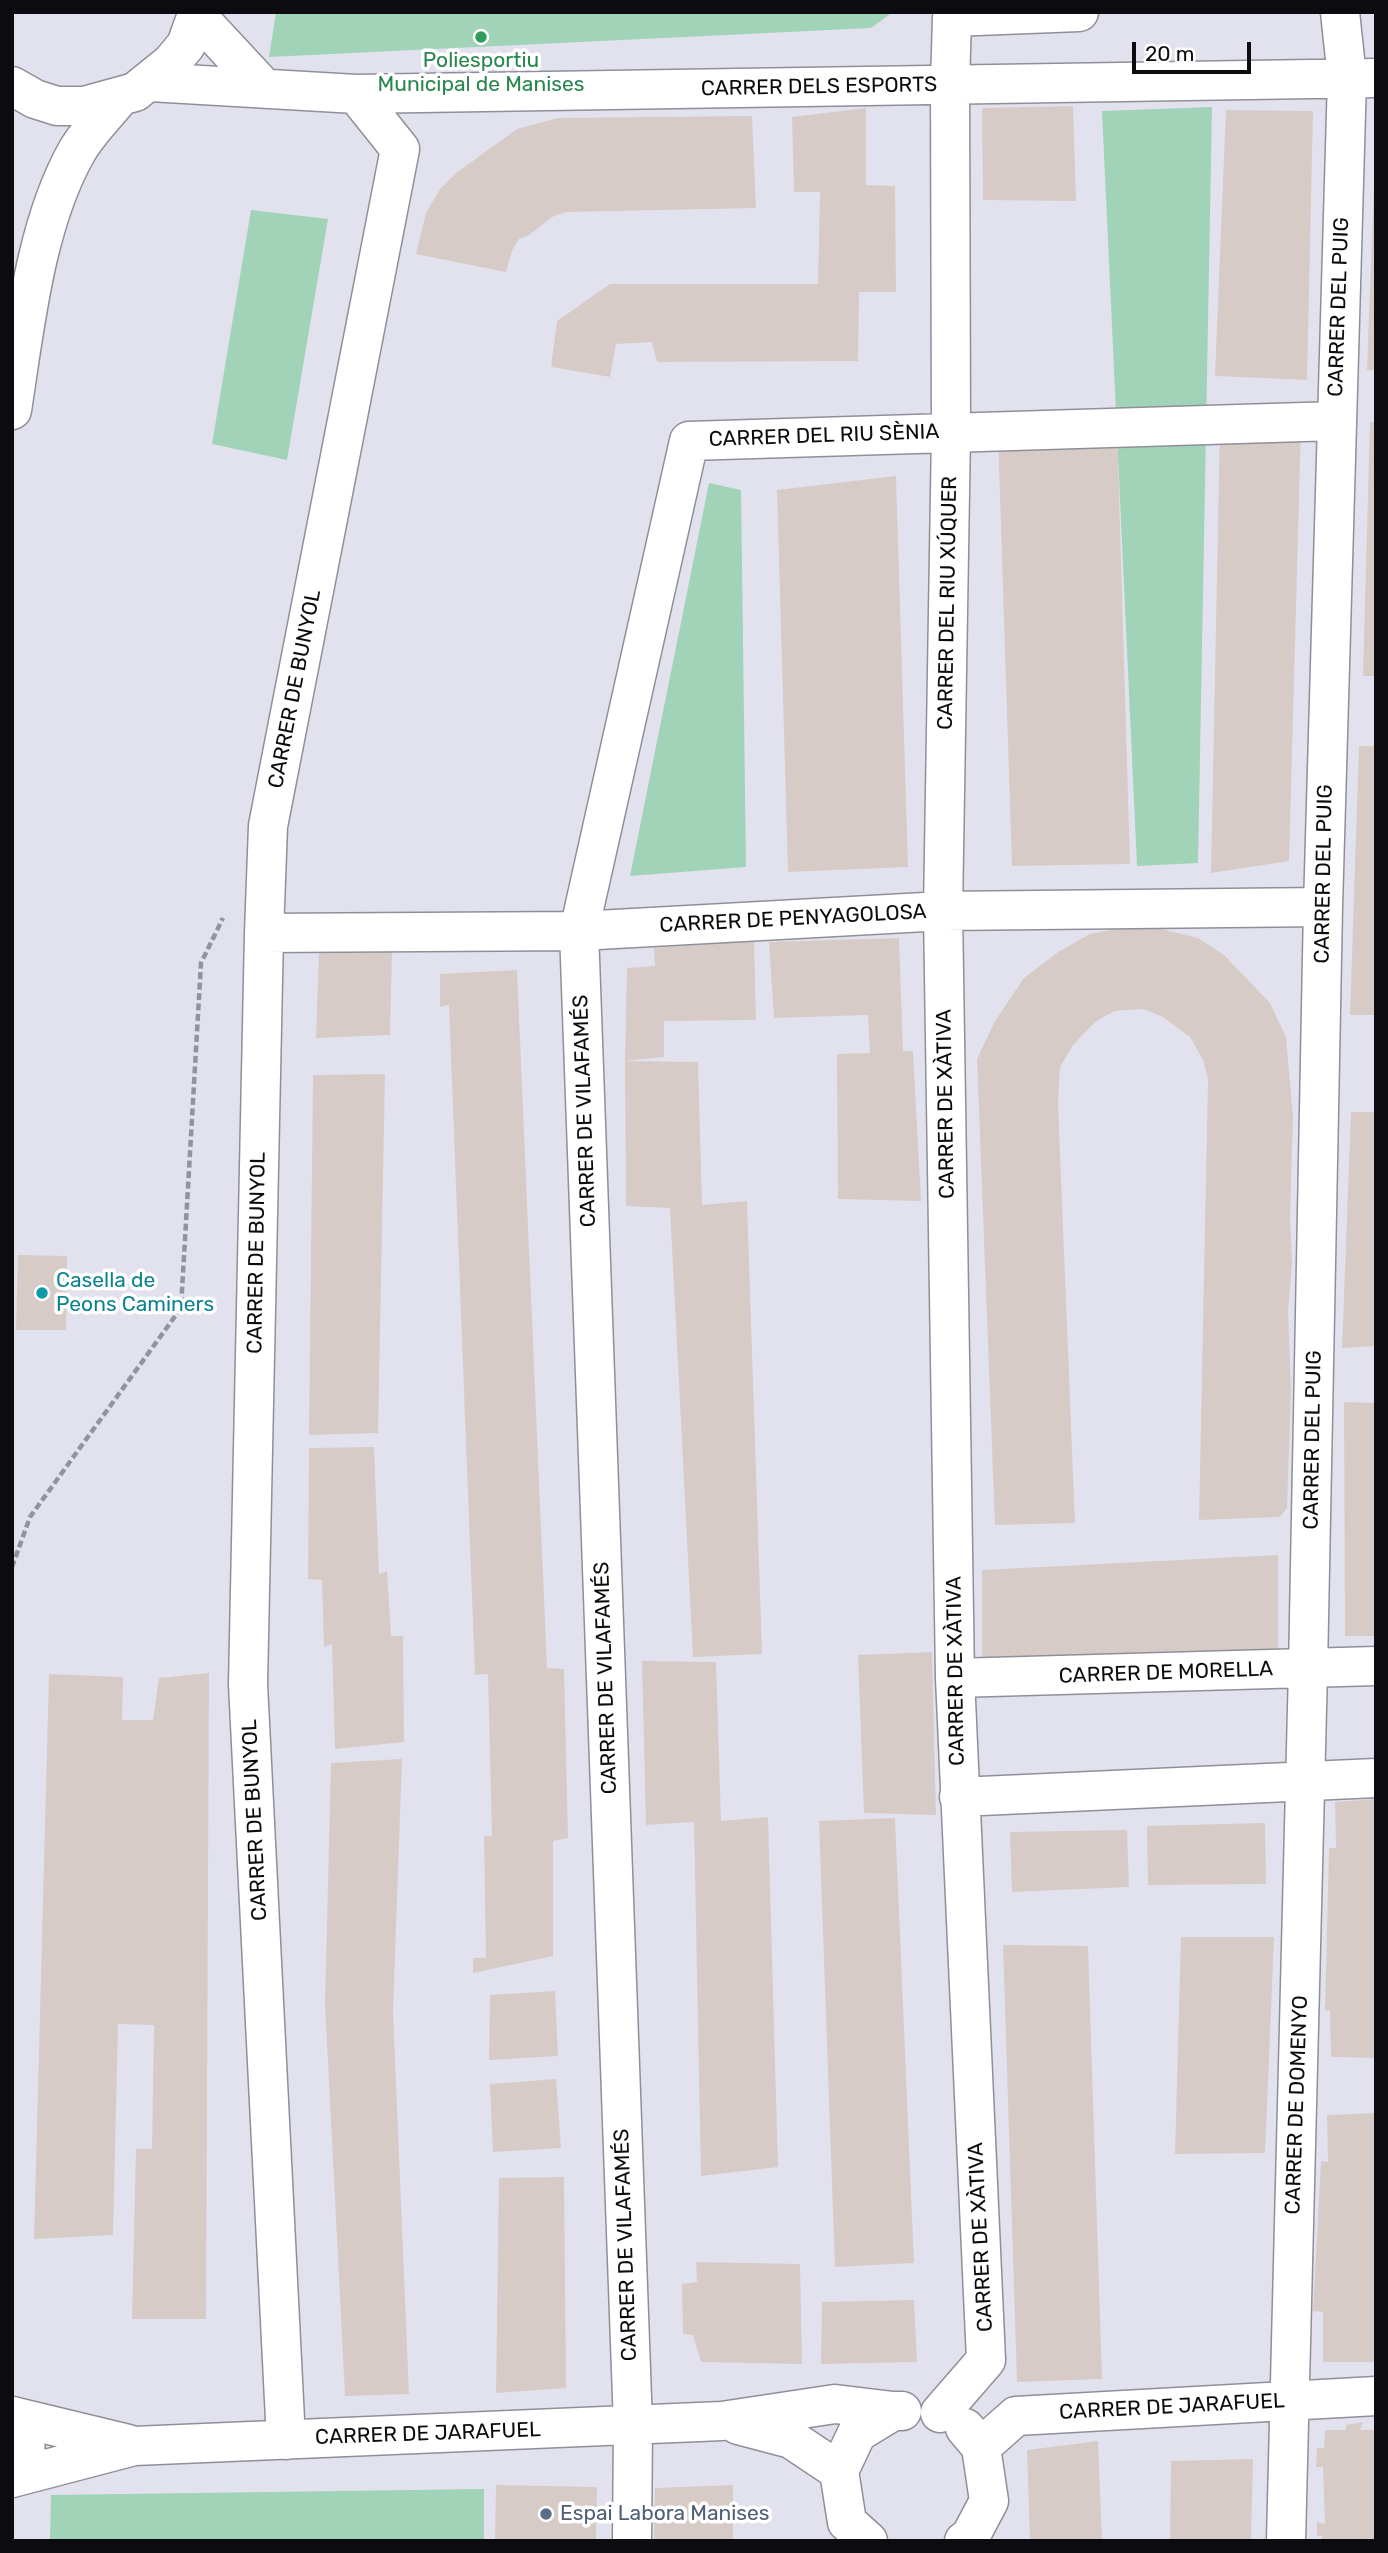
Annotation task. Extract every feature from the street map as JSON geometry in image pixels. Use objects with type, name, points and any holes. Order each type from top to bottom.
[{"type":"street","points":[[955,15],[1079,12]]},
{"type":"street","name":"CARRER DEL PUIG","points":[[1308,1669],[1336,421],[1361,78],[1340,12]]},
{"type":"street","points":[[12,410],[28,311],[51,209],[77,150],[135,89],[171,63],[186,45],[198,15],[263,87]]},
{"type":"street","name":"CARRER DEL RIU XÚQUER","points":[[943,911],[951,432],[950,85],[955,15]]},
{"type":"street","name":"CARRER DELS ESPORTS","points":[[135,89],[263,87],[356,94],[1361,78]]},
{"type":"street","points":[[12,86],[35,99],[57,106],[84,106],[135,89]]},
{"type":"street","name":"CARRER DE BUNYOL","points":[[286,2440],[248,1684],[264,933],[268,826],[400,149],[356,94]]},
{"type":"street","name":"CARRER DEL RIU SÈNIA","points":[[579,931],[689,441],[1336,421]]},
{"type":"street","name":"CARRER DE PENYAGOLOSA","points":[[264,933],[579,931],[943,911],[1323,907]]},
{"type":"street","name":"CARRER DE XÀTIVA","points":[[940,2413],[986,2360],[955,1678],[943,911]]},
{"type":"street","name":"CARRER DE VILAFAMÉS","points":[[579,931],[632,2425],[632,2541]]},
{"type":"street","name":"CARRER DE MORELLA","points":[[955,1678],[1376,1667]]},
{"type":"street","name":"CARRER DE DOMENYO","points":[[1286,2541],[1308,1669]]},
{"type":"street","points":[[959,1797],[1376,1778]]},
{"type":"street","name":"CARRER DE JARAFUEL","points":[[981,2447],[1016,2416],[1376,2396]]},
{"type":"street","name":"CARRER DE JARAFUEL","points":[[12,2478],[134,2446],[722,2421],[835,2404],[940,2413]]},
{"type":"street","points":[[868,2541],[847,2522],[839,2471],[857,2433],[894,2411]]},
{"type":"street","points":[[940,2413],[964,2426],[981,2447],[989,2501],[990,2541]]},
{"type":"street","points":[[12,2416],[21,2426],[26,2440],[26,2454],[21,2467],[12,2478]]},
{"type":"street","name":"CARRER DE JARAFUEL","points":[[12,2416],[134,2446]]},
{"type":"street","name":"CARRER DE JARAFUEL","points":[[722,2421],[790,2439],[839,2471]]},
{"type":"street","points":[[964,2541],[970,2537],[989,2501]]},
{"type":"path","points":[[12,1567],[30,1517],[181,1308],[201,963],[225,913]]},
{"type":"green space","name":"Poliesportiu Municipal de Manises","points":[[276,12],[893,12],[871,28],[269,57]]},
{"type":"green space","points":[[1212,107],[1198,863],[1137,866],[1102,111]]},
{"type":"green space","points":[[251,210],[328,219],[287,460],[212,444]]},
{"type":"green space","points":[[709,483],[741,490],[746,867],[630,876]]},
{"type":"green space","points":[[484,2489],[484,2541],[50,2541],[51,2495]]},
{"type":"building","points":[[1073,106],[1076,201],[983,200],[982,108]]},
{"type":"building","points":[[866,108],[866,185],[895,186],[896,292],[859,292],[858,361],[657,362],[652,342],[616,344],[610,377],[551,367],[557,321],[610,284],[818,284],[820,192],[794,192],[792,117]]},
{"type":"building","points":[[1226,110],[1313,111],[1307,380],[1215,376]]},
{"type":"building","points":[[752,116],[756,208],[566,212],[552,217],[529,235],[519,239],[512,251],[506,272],[416,254],[426,213],[440,189],[456,173],[517,129],[558,118]]},
{"type":"building","points":[[1374,182],[1376,370],[1367,370]]},
{"type":"building","points":[[1370,422],[1376,422],[1376,676],[1363,676]]},
{"type":"building","points":[[1301,425],[1289,861],[1211,873],[1220,426]]},
{"type":"building","points":[[1117,426],[1130,864],[1012,866],[998,435]]},
{"type":"building","points":[[896,476],[908,867],[788,872],[777,490]]},
{"type":"building","points":[[1359,746],[1376,746],[1376,1015],[1350,1015]]},
{"type":"building","points":[[1127,927],[1153,927],[1198,938],[1224,955],[1270,1003],[1286,1037],[1293,1117],[1290,1218],[1292,1263],[1288,1311],[1291,1390],[1287,1508],[1280,1517],[1199,1520],[1208,1079],[1203,1060],[1190,1037],[1163,1017],[1143,1009],[1115,1011],[1096,1021],[1073,1045],[1060,1067],[1058,1103],[1075,1523],[995,1525],[977,1059],[995,1021],[1024,978],[1058,952],[1090,934]]},
{"type":"building","points":[[899,938],[903,1051],[913,1051],[921,1201],[838,1199],[837,1054],[870,1053],[868,1015],[774,1018],[769,942]]},
{"type":"building","points":[[754,940],[756,1020],[664,1021],[664,1057],[625,1061],[627,968],[655,966],[654,948]]},
{"type":"building","points":[[392,952],[390,1035],[316,1038],[319,953]]},
{"type":"building","points":[[517,970],[547,1668],[564,1669],[568,1838],[553,1841],[553,1956],[473,1973],[473,1958],[486,1958],[484,1836],[492,1836],[488,1674],[475,1675],[449,1005],[440,1007],[440,974]]},
{"type":"building","points":[[625,1061],[698,1062],[702,1205],[747,1201],[762,1654],[693,1657],[670,1208],[626,1206]]},
{"type":"building","points":[[385,1074],[378,1433],[309,1435],[313,1075]]},
{"type":"building","points":[[1351,1112],[1376,1112],[1376,1346],[1342,1348]]},
{"type":"building","name":"Casella de Peons Caminers","points":[[18,1255],[67,1256],[66,1330],[16,1330]]},
{"type":"building","points":[[1344,1402],[1376,1403],[1376,1636],[1345,1636]]},
{"type":"building","points":[[374,1447],[379,1574],[387,1571],[391,1636],[403,1636],[404,1742],[335,1749],[332,1644],[324,1647],[322,1580],[308,1579],[309,1448]]},
{"type":"building","points":[[1278,1555],[1278,1653],[982,1661],[982,1570]]},
{"type":"building","points":[[932,1652],[936,1815],[864,1813],[858,1655]]},
{"type":"building","points":[[642,1661],[716,1662],[721,1821],[768,1817],[778,2167],[701,2176],[694,1822],[646,1825]]},
{"type":"building","points":[[209,1673],[206,2319],[132,2319],[136,2149],[152,2149],[154,2025],[118,2024],[113,2235],[34,2239],[49,1674],[123,1677],[122,1720],[153,1720],[159,1678]]},
{"type":"building","points":[[402,1759],[393,2011],[409,2394],[345,2396],[325,2003],[331,1763]]},
{"type":"building","points":[[1376,1799],[1376,2058],[1331,2057],[1330,2010],[1325,2011],[1329,1848],[1336,1848],[1335,1802]]},
{"type":"building","points":[[895,1818],[914,2263],[835,2267],[819,1821]]},
{"type":"building","points":[[1265,1823],[1266,1884],[1148,1885],[1147,1826]]},
{"type":"building","points":[[1127,1830],[1129,1887],[1012,1892],[1010,1832]]},
{"type":"building","points":[[1181,1937],[1274,1937],[1265,2153],[1175,2154]]},
{"type":"building","points":[[1003,1945],[1088,1946],[1102,2379],[1017,2382]]},
{"type":"building","points":[[555,1991],[558,2056],[489,2060],[490,1995]]},
{"type":"building","points":[[556,2079],[561,2148],[493,2152],[490,2084]]},
{"type":"building","points":[[1376,2113],[1376,2362],[1323,2362],[1323,2312],[1313,2311],[1321,2161],[1328,2162],[1327,2115]]},
{"type":"building","points":[[564,2177],[566,2388],[496,2393],[499,2178]]},
{"type":"building","points":[[696,2262],[800,2264],[802,2364],[701,2362],[693,2335],[683,2334],[682,2284],[697,2282]]},
{"type":"building","points":[[914,2300],[917,2362],[821,2364],[822,2302]]},
{"type":"building","points":[[1363,2422],[1360,2430],[1376,2430],[1376,2541],[1322,2541],[1322,2536],[1317,2536],[1317,2522],[1325,2524],[1323,2467],[1316,2467],[1317,2448],[1324,2448],[1325,2430],[1346,2430],[1346,2425]]},
{"type":"building","points":[[1098,2441],[1102,2541],[1030,2541],[1027,2450]]},
{"type":"building","points":[[1253,2459],[1251,2541],[1170,2541],[1171,2461]]},
{"type":"building","name":"Espai Labora Manises","points":[[496,2485],[597,2487],[596,2541],[495,2541]]},
{"type":"building","points":[[733,2485],[733,2541],[654,2541],[655,2488]]},
{"type":"place","name":"Poliesportiu Municipal de Manises","points":[[481,37]]},
{"type":"place","name":"Casella de Peons Caminers","points":[[42,1293]]},
{"type":"place","name":"Espai Labora Manises","points":[[546,2514]]}]
